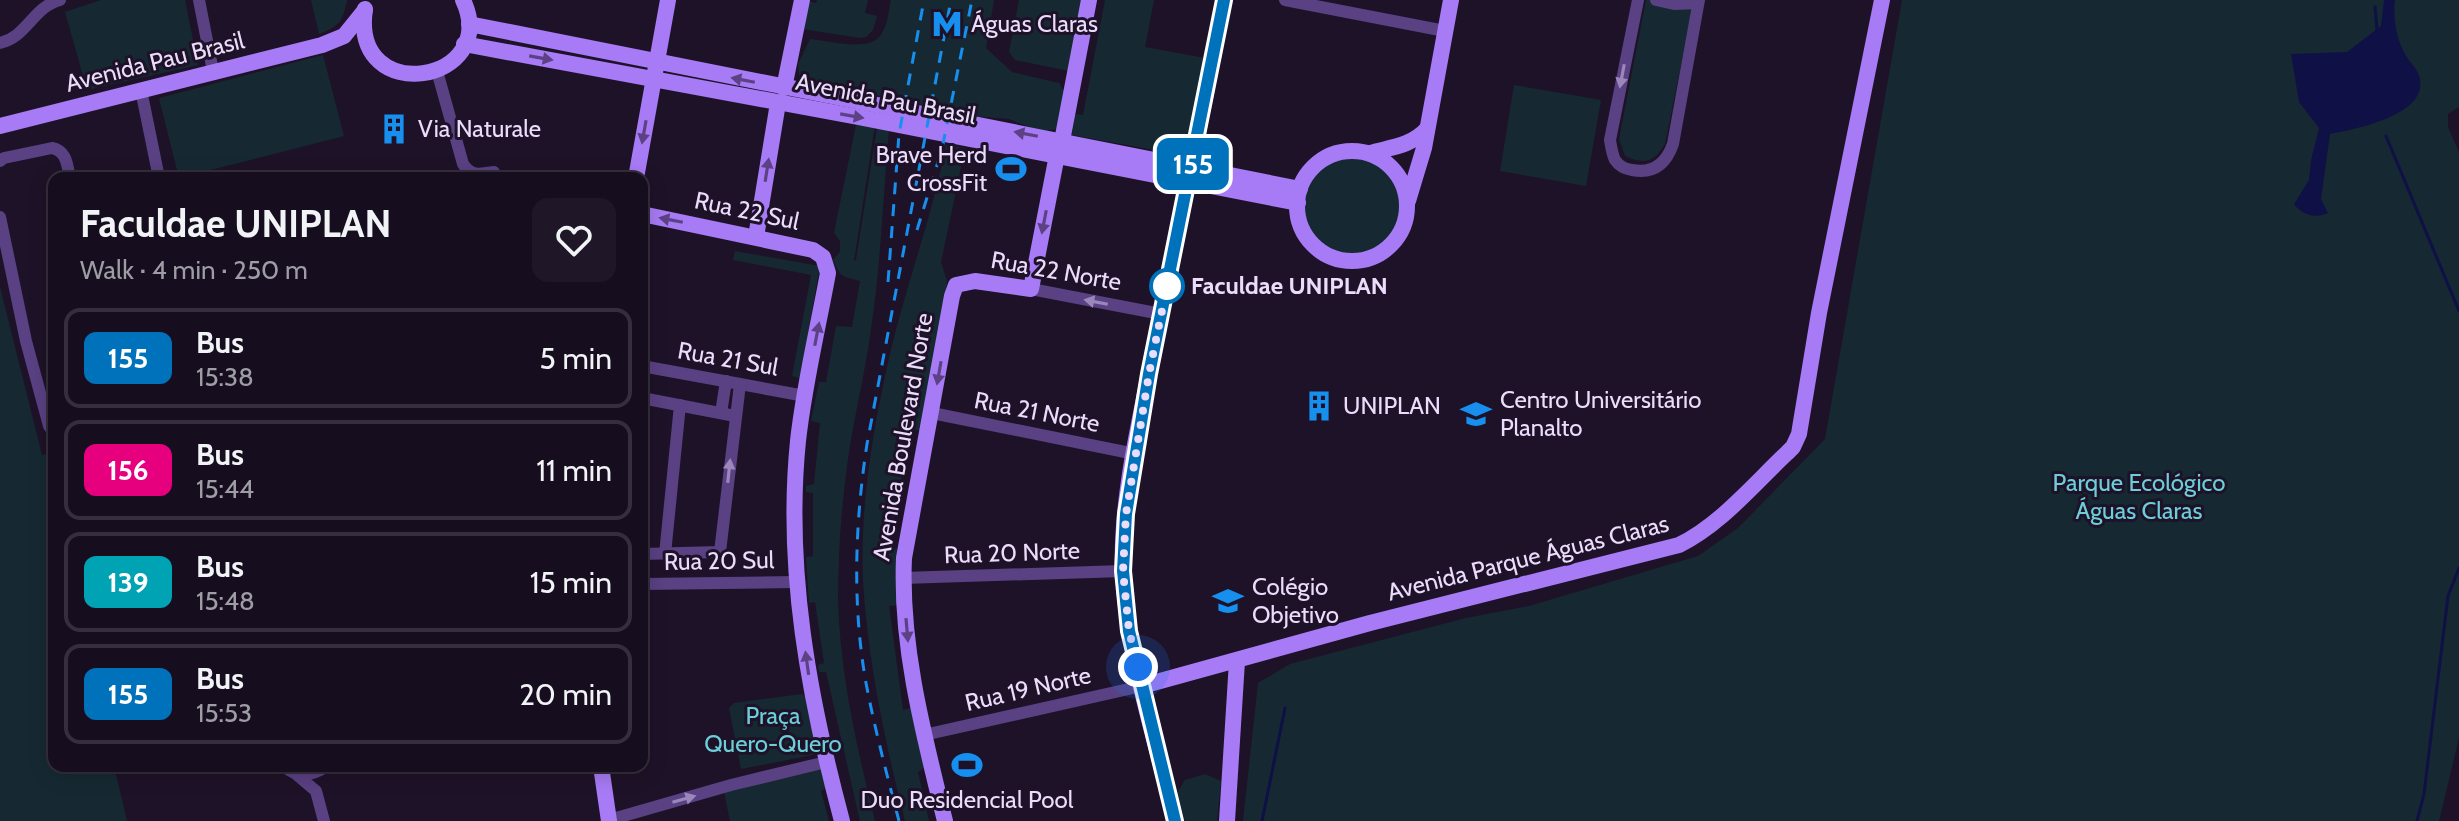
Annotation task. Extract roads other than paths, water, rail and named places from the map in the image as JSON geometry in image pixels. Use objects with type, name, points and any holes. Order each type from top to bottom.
[{"type":"street","points":[[0,43],[17,38],[43,7],[60,0]]},
{"type":"street","points":[[199,0],[213,71]]},
{"type":"street","points":[[367,5],[365,36],[370,49],[383,64],[399,73],[418,76],[437,71],[453,60],[464,44],[469,24],[463,0]]},
{"type":"street","points":[[637,172],[668,0]]},
{"type":"street","points":[[756,237],[802,0]]},
{"type":"street","points":[[1031,289],[1089,0]]},
{"type":"street","points":[[1175,821],[1129,631],[1123,571],[1126,514],[1161,314],[1224,0]]},
{"type":"street","points":[[1285,0],[1445,31]]},
{"type":"street","points":[[1407,202],[1402,181],[1389,164],[1370,153],[1352,150],[1334,153],[1318,161],[1306,174],[1299,196],[1298,222],[1306,238],[1319,251],[1335,259],[1352,262],[1370,259],[1393,242],[1405,220],[1407,202],[1424,148],[1451,0]]},
{"type":"street","points":[[1638,0],[1610,140],[1615,160],[1624,168],[1642,172],[1660,165],[1673,144],[1698,1],[1674,4],[1656,0]]},
{"type":"street","name":"Avenida Parque Águas Claras","points":[[1142,686],[1383,620],[1679,545],[1712,524],[1787,453],[1799,434],[1819,313],[1882,0]]},
{"type":"street","name":"Avenida Pau Brasil","points":[[0,126],[322,45],[344,36],[367,5]]},
{"type":"street","name":"Avenida Pau Brasil","points":[[469,24],[654,71]]},
{"type":"street","name":"Avenida Pau Brasil","points":[[464,44],[654,71],[1299,196]]},
{"type":"street","name":"Avenida Pau Brasil","points":[[322,45],[370,49]]},
{"type":"street","points":[[437,71],[463,164],[472,172]]},
{"type":"street","points":[[141,90],[158,172]]},
{"type":"street","points":[[1370,153],[1407,144],[1427,129]]},
{"type":"street","points":[[0,161],[52,148],[64,154],[68,172]]},
{"type":"street","name":"Rua 22 Sul","points":[[648,215],[813,250],[823,257],[828,273],[805,396]]},
{"type":"street","points":[[0,217],[26,341],[48,422]]},
{"type":"street","name":"Rua 22 Norte","points":[[952,296],[956,285],[965,281],[1031,289],[1161,314]]},
{"type":"street","name":"Avenida Boulevard Norte","points":[[945,821],[924,735],[909,647],[903,578],[904,558],[952,296]]},
{"type":"street","name":"Rua 21 Sul","points":[[648,367],[805,396]]},
{"type":"street","points":[[721,413],[726,381]]},
{"type":"street","points":[[648,554],[717,554],[722,549],[740,384]]},
{"type":"street","points":[[805,396],[795,482],[796,582],[811,687],[842,821]]},
{"type":"street","points":[[648,399],[735,416]]},
{"type":"street","points":[[665,554],[680,405]]},
{"type":"street","name":"Rua 21 Norte","points":[[932,413],[1135,454]]},
{"type":"street","name":"Rua 20 Norte","points":[[903,578],[1123,571]]},
{"type":"street","name":"Rua 20 Sul","points":[[648,584],[796,582]]},
{"type":"street","points":[[1227,821],[1237,661]]},
{"type":"street","name":"Rua 19 Norte","points":[[924,735],[1142,686]]},
{"type":"street","points":[[602,772],[607,821],[731,785],[826,762]]},
{"type":"street","points":[[293,772],[316,791],[324,821]]},
{"type":"street","points":[[297,775],[317,772]]},
{"type":"street","points":[[316,791],[324,772]]},
{"type":"waterway","points":[[2375,7],[2377,30]]},
{"type":"waterway","points":[[2386,136],[2459,311]]},
{"type":"waterway","points":[[2417,821],[2424,794],[2448,596],[2459,568]]},
{"type":"waterway","points":[[1262,821],[1285,708]]},
{"type":"railway","points":[[888,282],[899,134],[924,0]]},
{"type":"railway","points":[[899,821],[866,683],[857,594],[858,533],[867,444],[951,0]]},
{"type":"railway","points":[[917,230],[942,149],[972,0]]},
{"type":"place","name":"Águas Claras","points":[[947,24]]},
{"type":"place","name":"Via Naturale","points":[[394,129]]},
{"type":"place","name":"Brave Herd CrossFit","points":[[1011,169]]},
{"type":"place","name":"Faculdae UNIPLAN","points":[[1167,286]]},
{"type":"place","name":"UNIPLAN","points":[[1319,406]]},
{"type":"place","name":"Centro Universitário Planalto","points":[[1476,414]]},
{"type":"place","name":"Colégio Objetivo","points":[[1228,601]]},
{"type":"place","name":"Duo Residencial Pool","points":[[967,765]]},
{"type":"park label","name":"Parque Ecológico Águas Claras","points":[[2139,497]]},
{"type":"park label","name":"Praça Quero-Quero","points":[[773,730]]}]
